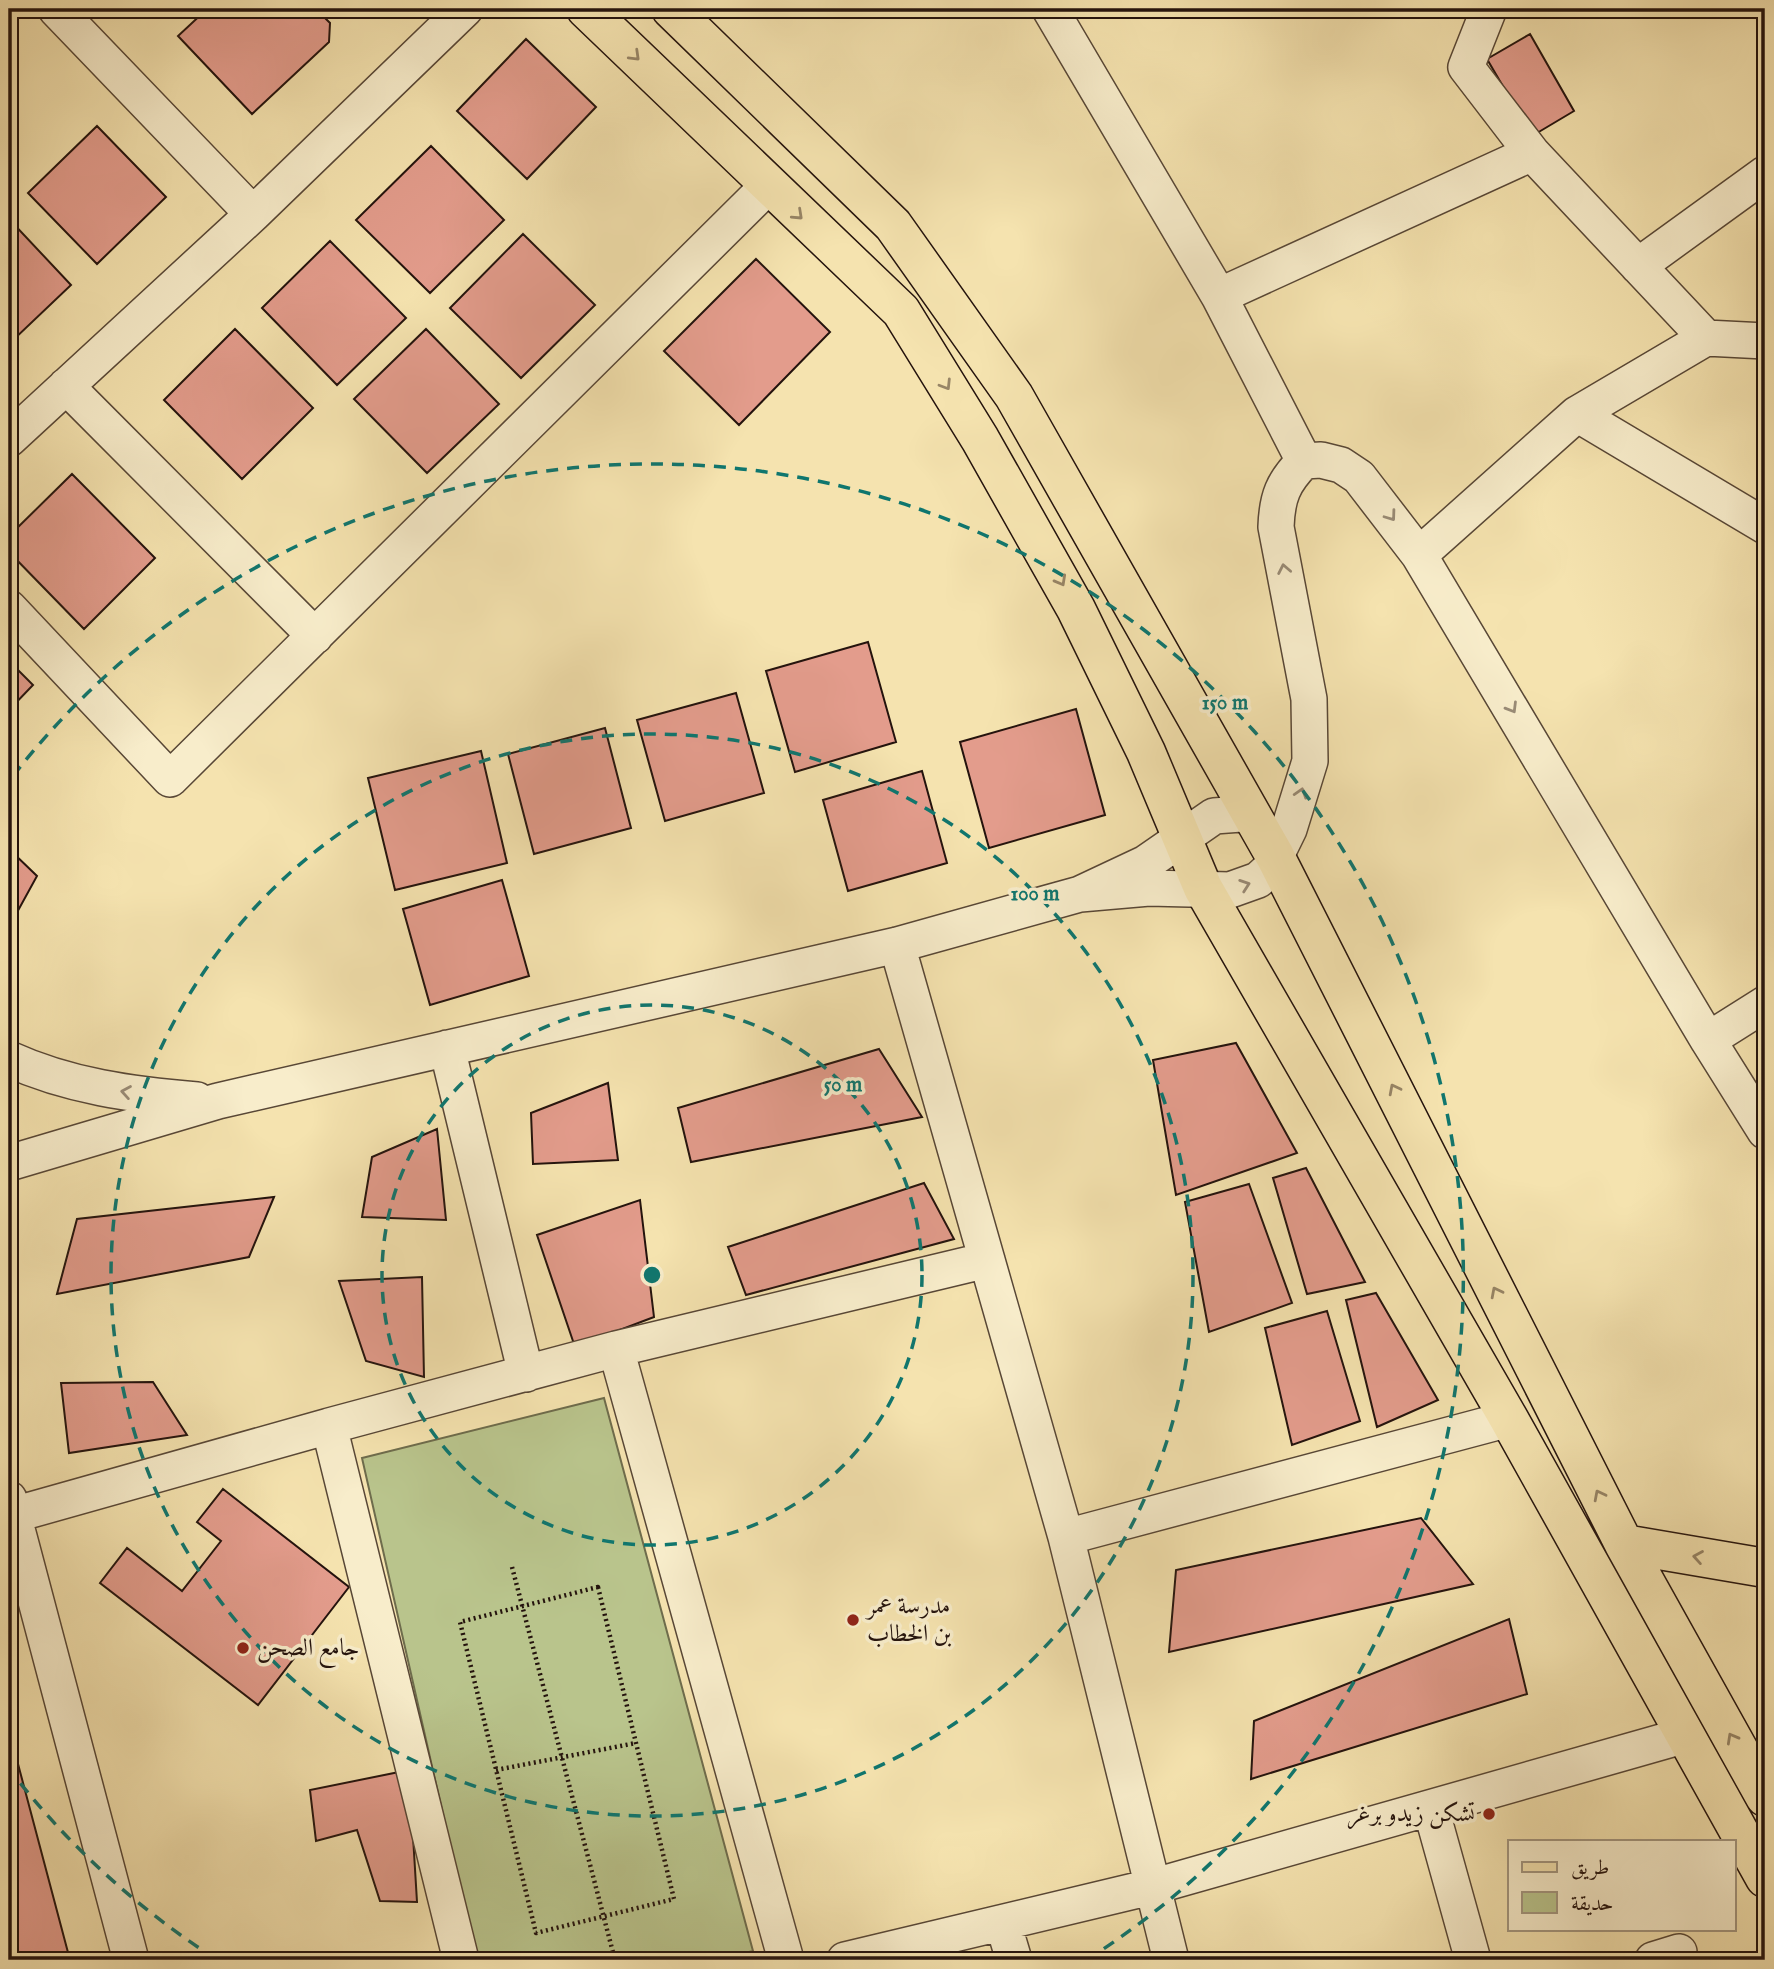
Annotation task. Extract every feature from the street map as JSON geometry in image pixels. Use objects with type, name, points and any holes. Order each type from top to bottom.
[{"type":"main road","points":[[586,9],[901,311],[980,439],[1076,609],[1146,752],[1181,841],[1203,888],[1509,1419],[1765,1878]]},
{"type":"main road","points":[[671,9],[893,225],[1014,396],[1275,856],[1624,1544],[1765,1797]]},
{"type":"main road","points":[[1624,1544],[1765,1568]]},
{"type":"street","points":[[56,9],[253,214]]},
{"type":"street","points":[[9,439],[253,214],[465,9]]},
{"type":"street","points":[[1050,9],[1219,296],[1304,461]]},
{"type":"street","points":[[1489,9],[1466,66],[1532,153],[1706,338]]},
{"type":"street","points":[[1219,296],[1532,153]]},
{"type":"street","points":[[1638,266],[1765,174]]},
{"type":"street","points":[[9,608],[170,779],[768,186]]},
{"type":"street","points":[[1419,555],[1577,414],[1706,338],[1765,341]]},
{"type":"street","points":[[66,386],[315,636]]},
{"type":"street","points":[[1577,414],[1765,526]]},
{"type":"street","points":[[1080,894],[1245,887],[1264,875],[1302,794],[1310,761],[1309,699],[1276,527],[1277,500],[1287,478],[1304,461],[1321,460],[1341,465],[1359,477],[1419,555],[1708,1040],[1765,1130]]},
{"type":"street","points":[[9,1163],[218,1101],[897,945],[1080,894],[1146,863],[1181,841],[1201,822],[1214,816],[1241,814],[1254,818]]},
{"type":"street","points":[[897,945],[1066,1538],[1155,1886],[1171,1960]]},
{"type":"street","points":[[1708,1040],[1765,1004]]},
{"type":"street","points":[[447,1048],[526,1374]]},
{"type":"street","points":[[9,1059],[82,1084],[144,1096],[218,1101]]},
{"type":"street","points":[[131,1960],[11,1507],[616,1349],[987,1259]]},
{"type":"street","points":[[616,1349],[786,1960]]},
{"type":"street","points":[[1066,1538],[1509,1419]]},
{"type":"street","points":[[329,1426],[461,1960]]},
{"type":"street","points":[[860,1958],[1155,1886],[1686,1735]]},
{"type":"street","points":[[1431,1809],[1473,1960]]},
{"type":"street","points":[[1003,1923],[1014,1960]]},
{"type":"path","points":[[512,1567],[615,1960]]},
{"type":"path","points":[[598,1587],[674,1899],[536,1933],[460,1622],[522,1606],[598,1587]]},
{"type":"path","points":[[496,1770],[636,1742]]},
{"type":"green space","points":[[604,1398],[753,1951],[718,1960],[476,1960],[362,1458]]},
{"type":"building","points":[[207,9],[316,9],[330,23],[329,42],[252,114],[178,36]]},
{"type":"building","points":[[1530,34],[1574,111],[1532,136],[1487,59]]},
{"type":"building","points":[[526,39],[596,107],[527,179],[457,111]]},
{"type":"building","points":[[97,126],[166,197],[97,264],[28,193]]},
{"type":"building","points":[[431,146],[504,220],[430,293],[356,220]]},
{"type":"building","points":[[9,219],[71,285],[9,344]]},
{"type":"building","points":[[523,234],[595,305],[521,378],[450,308]]},
{"type":"building","points":[[330,241],[406,318],[337,385],[262,308]]},
{"type":"building","points":[[756,259],[830,332],[739,425],[664,351]]},
{"type":"building","points":[[235,329],[313,408],[242,479],[164,400]]},
{"type":"building","points":[[426,329],[499,404],[427,473],[354,399]]},
{"type":"building","points":[[72,474],[155,558],[84,629],[9,552],[9,536]]},
{"type":"building","points":[[868,642],[896,742],[795,772],[766,671]]},
{"type":"building","points":[[9,661],[33,685],[9,710]]},
{"type":"building","points":[[736,693],[764,793],[665,821],[637,720]]},
{"type":"building","points":[[1076,709],[1105,815],[989,848],[960,742]]},
{"type":"building","points":[[605,728],[631,828],[534,854],[508,754]]},
{"type":"building","points":[[481,751],[507,863],[395,890],[368,778]]},
{"type":"building","points":[[922,771],[947,863],[848,891],[823,800]]},
{"type":"building","points":[[9,849],[37,876],[9,927]]},
{"type":"building","points":[[502,880],[529,976],[430,1005],[403,909]]},
{"type":"building","points":[[1236,1043],[1297,1153],[1176,1195],[1153,1060]]},
{"type":"building","points":[[879,1049],[922,1117],[691,1162],[678,1108]]},
{"type":"building","points":[[608,1083],[618,1160],[533,1164],[531,1113]]},
{"type":"building","points":[[437,1129],[446,1220],[362,1217],[372,1157]]},
{"type":"building","points":[[1306,1168],[1365,1282],[1307,1294],[1273,1178]]},
{"type":"building","points":[[924,1183],[954,1239],[746,1295],[728,1247]]},
{"type":"building","points":[[1249,1184],[1292,1303],[1209,1332],[1185,1202]]},
{"type":"building","points":[[274,1197],[249,1257],[57,1294],[77,1219]]},
{"type":"building","points":[[640,1200],[654,1317],[575,1347],[537,1235]]},
{"type":"building","points":[[422,1277],[424,1377],[366,1361],[339,1281]]},
{"type":"building","points":[[1376,1293],[1438,1400],[1377,1427],[1346,1300]]},
{"type":"building","points":[[1327,1311],[1360,1421],[1292,1445],[1265,1328]]},
{"type":"building","points":[[153,1382],[187,1435],[69,1453],[61,1383]]},
{"type":"building","name":"جامع الصحن","points":[[223,1489],[349,1587],[258,1705],[100,1583],[127,1548],[182,1591],[221,1541],[197,1522]]},
{"type":"building","points":[[1421,1518],[1473,1584],[1169,1652],[1176,1570]]},
{"type":"building","points":[[1509,1619],[1527,1694],[1251,1779],[1254,1721]]},
{"type":"building","points":[[9,1730],[70,1960],[9,1960]]},
{"type":"building","points":[[409,1770],[417,1902],[380,1901],[357,1830],[316,1841],[310,1790]]},
{"type":"building","points":[[414,1954],[415,1960],[380,1960]]},
{"type":"place","name":"مدرسة عمر بن الخطاب","points":[[853,1620]]},
{"type":"place","name":"جامع الصحن","points":[[243,1648]]},
{"type":"place","name":"تشكن زيدو برغر","points":[[1489,1814]]}]
